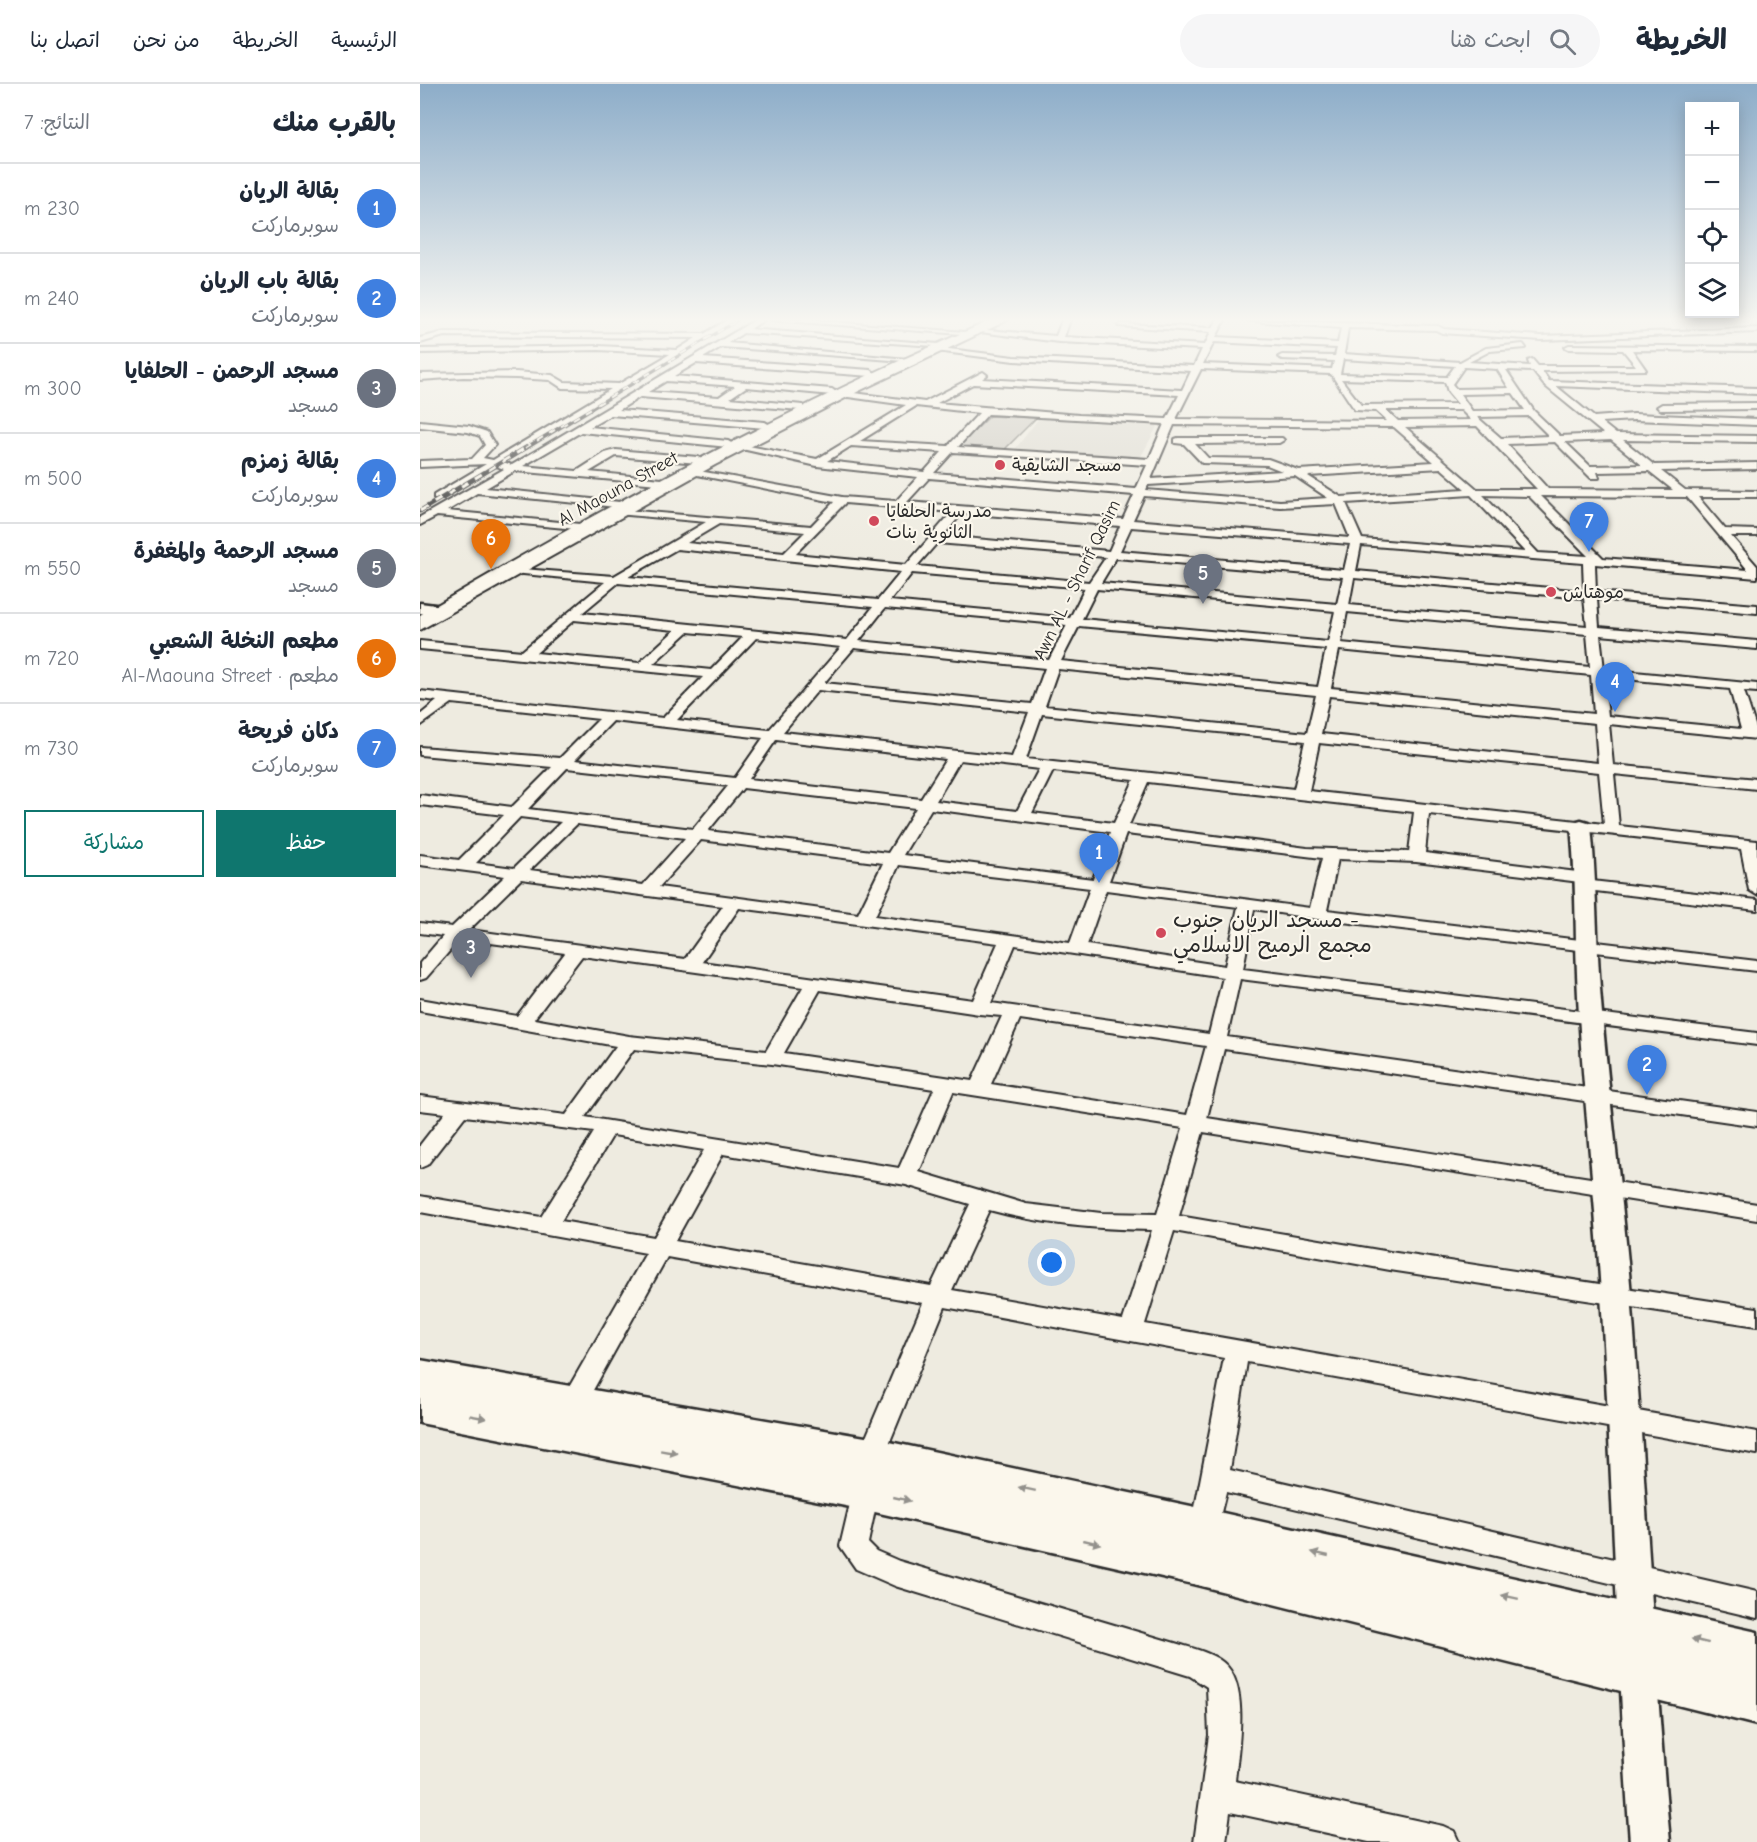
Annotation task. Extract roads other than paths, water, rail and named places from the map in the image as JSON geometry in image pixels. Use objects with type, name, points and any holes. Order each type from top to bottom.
[{"type":"highway","points":[[733,445],[765,425],[812,402]]},
{"type":"highway","name":"Al Maouna Street","points":[[420,624],[428,611],[513,570],[617,507],[817,402]]},
{"type":"highway","points":[[428,611],[576,526],[617,507],[658,482],[695,466]]},
{"type":"main road","points":[[420,1376],[573,1403],[869,1473],[1204,1567],[1757,1701]]},
{"type":"main road","points":[[420,1406],[869,1473],[1205,1528],[1757,1655]]},
{"type":"street","points":[[420,522],[433,508],[495,464],[596,402]]},
{"type":"street","points":[[433,508],[476,490],[624,402]]},
{"type":"street","points":[[664,436],[718,402]]},
{"type":"street","points":[[744,402],[800,407]]},
{"type":"street","points":[[900,402],[986,412],[1170,422],[1477,423]]},
{"type":"street","points":[[817,463],[848,443],[926,402]]},
{"type":"street","name":"Awn AL - Sharif Qasim","points":[[1017,762],[1053,665],[1094,585],[1114,553],[1125,521],[1140,493],[1180,402]]},
{"type":"street","points":[[1353,402],[1356,407],[1379,409],[1531,414]]},
{"type":"street","points":[[1459,402],[1477,423],[1499,441],[1546,493]]},
{"type":"street","points":[[1524,402],[1531,414],[1555,439],[1611,492]]},
{"type":"street","points":[[1568,402],[1685,493],[1724,532],[1757,574]]},
{"type":"street","points":[[1654,407],[1757,405]]},
{"type":"street","points":[[1634,417],[1627,408],[1643,407]]},
{"type":"street","points":[[1379,409],[1474,492],[1534,555]]},
{"type":"street","points":[[609,412],[765,425]]},
{"type":"street","points":[[898,504],[986,412]]},
{"type":"street","points":[[1590,420],[1634,417],[1757,422]]},
{"type":"street","points":[[420,424],[484,434],[490,445],[475,461]]},
{"type":"street","points":[[580,429],[733,445],[817,463],[926,476],[1280,504],[1474,492],[1757,494]]},
{"type":"street","points":[[1499,441],[1612,437],[1757,439]]},
{"type":"street","points":[[1699,437],[1740,466]]},
{"type":"street","points":[[1162,439],[1279,440]]},
{"type":"street","points":[[1187,441],[1205,461],[1268,462],[1298,474],[1340,501],[1357,540],[1301,793]]},
{"type":"street","points":[[848,443],[1153,462]]},
{"type":"street","points":[[579,473],[608,454],[616,453],[695,466],[842,500],[1125,521],[1757,574]]},
{"type":"street","points":[[1052,467],[1059,457]]},
{"type":"street","points":[[420,464],[475,461],[513,468],[658,482]]},
{"type":"street","points":[[1145,482],[1442,465]]},
{"type":"street","points":[[1588,469],[1757,465]]},
{"type":"street","points":[[1706,467],[1740,493]]},
{"type":"street","points":[[1039,486],[1046,476]]},
{"type":"street","points":[[476,490],[718,520],[812,529]]},
{"type":"street","points":[[1532,493],[1594,560],[1590,594],[1612,830]]},
{"type":"street","points":[[786,557],[842,500]]},
{"type":"street","points":[[433,508],[576,526]]},
{"type":"street","points":[[646,890],[697,834],[739,783],[773,734],[849,646],[909,569],[960,509]]},
{"type":"street","points":[[525,656],[613,581],[718,520]]},
{"type":"street","points":[[1724,532],[1757,533]]},
{"type":"street","points":[[934,539],[1757,609]]},
{"type":"street","points":[[675,545],[909,569],[1757,645]]},
{"type":"street","points":[[513,570],[1335,646],[1757,688]]},
{"type":"street","points":[[570,616],[849,646],[1325,691],[1753,735],[1736,686]]},
{"type":"street","points":[[643,666],[685,628]]},
{"type":"street","points":[[665,724],[752,635]]},
{"type":"street","points":[[420,645],[714,674]]},
{"type":"street","points":[[815,686],[1757,784]]},
{"type":"street","points":[[420,695],[1301,793],[1752,846],[1757,890]]},
{"type":"street","points":[[420,722],[449,698]]},
{"type":"street","points":[[464,865],[609,717]]},
{"type":"street","points":[[420,751],[563,764],[926,804],[1331,855],[1416,857],[1757,905]]},
{"type":"street","points":[[864,921],[893,859],[956,754]]},
{"type":"street","points":[[1022,817],[1048,766]]},
{"type":"street","points":[[1076,951],[1120,828],[1143,776]]},
{"type":"street","points":[[420,800],[1248,903],[1317,914],[1757,966]]},
{"type":"street","points":[[1416,857],[1422,807]]},
{"type":"street","points":[[420,974],[456,933],[573,819]]},
{"type":"street","points":[[1581,826],[1586,882],[1586,945],[1616,1294],[1634,1577],[1636,1670],[1650,1842]]},
{"type":"street","points":[[1317,914],[1331,855]]},
{"type":"street","points":[[420,860],[1009,939],[1076,951],[1234,973],[1757,1039]]},
{"type":"street","points":[[691,964],[734,903]]},
{"type":"street","points":[[1131,1331],[1167,1222],[1234,973],[1248,903]]},
{"type":"street","points":[[420,928],[576,951],[691,964],[1013,1013],[1757,1119]]},
{"type":"street","points":[[979,1008],[1009,939]]},
{"type":"street","points":[[523,1022],[576,951]]},
{"type":"street","points":[[772,1058],[814,984]]},
{"type":"street","points":[[420,1005],[629,1042],[772,1058],[979,1089],[1757,1212]]},
{"type":"street","points":[[979,1089],[1013,1013]]},
{"type":"street","points":[[572,1122],[629,1042]]},
{"type":"street","points":[[906,1177],[946,1085]]},
{"type":"street","points":[[420,1103],[608,1127],[906,1177],[940,1185],[1026,1212],[1069,1218],[1167,1222],[1390,1261],[1757,1317]]},
{"type":"street","points":[[420,1160],[460,1108]]},
{"type":"street","points":[[546,1227],[608,1127]]},
{"type":"street","points":[[573,1403],[717,1146]]},
{"type":"street","points":[[983,1200],[937,1297],[869,1473],[854,1545],[866,1560],[895,1572],[1207,1668],[1220,1680],[1225,1708],[1210,1842]]},
{"type":"street","points":[[420,1204],[1757,1443]]},
{"type":"street","points":[[1205,1528],[1216,1478],[1237,1350]]},
{"type":"street","points":[[1216,1478],[1757,1605]]},
{"type":"street","points":[[1217,1793],[1443,1842]]},
{"type":"railway","points":[[525,448],[601,402]]},
{"type":"railway","points":[[420,511],[527,447]]},
{"type":"place","name":"مسجد الشايقية","points":[[1000,465]]},
{"type":"place","name":"مدرسة الحلفايا الثانوية بنات","points":[[874,521]]},
{"type":"place","name":"دكان فريحة","points":[[1589,552]]},
{"type":"place","name":"مطعم النخلة الشعبي","points":[[491,569]]},
{"type":"place","name":"موهتاش","points":[[1551,592]]},
{"type":"place","name":"مسجد الرحمة والمغفرة","points":[[1203,604]]},
{"type":"place","name":"بقالة زمزم","points":[[1615,712]]},
{"type":"place","name":"بقالة الريان","points":[[1099,883]]},
{"type":"place","name":"مسجد الريان جنوب - مجمع الرميح الاسلامي","points":[[1161,933]]},
{"type":"place","name":"مسجد الرحمن - الحلفايا","points":[[471,978]]},
{"type":"place","name":"بقالة باب الريان","points":[[1647,1095]]}]
